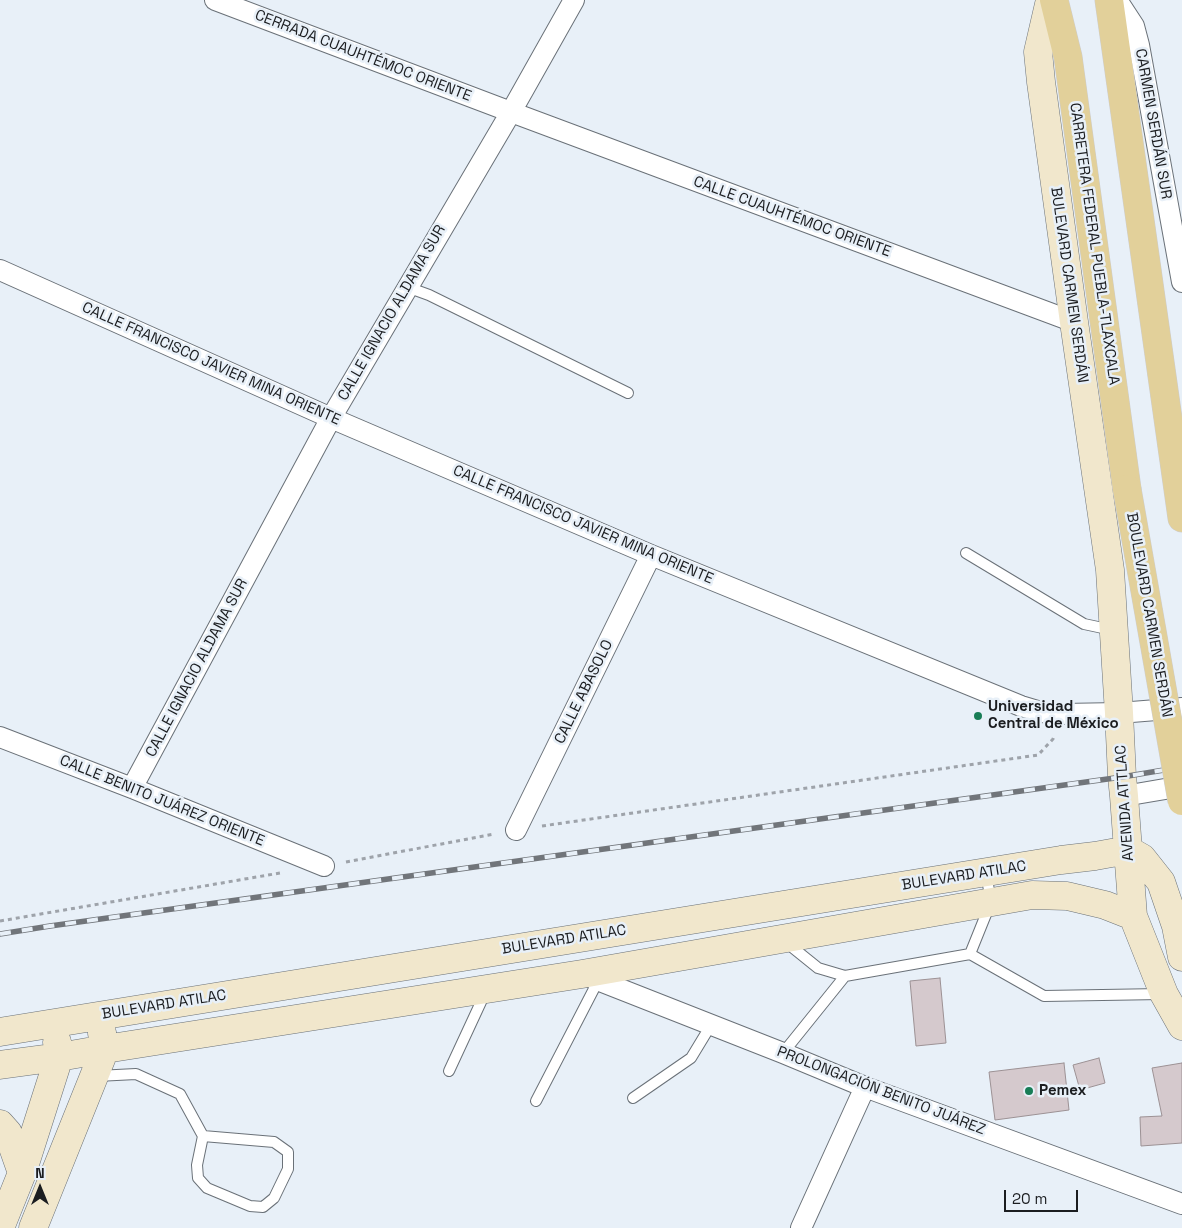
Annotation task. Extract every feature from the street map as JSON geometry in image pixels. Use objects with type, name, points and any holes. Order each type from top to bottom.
[{"type":"main road","name":"BULEVARD CARMEN SERDÁN","points":[[1050,0],[1038,52],[1041,82],[1110,570]]},
{"type":"main road","name":"CARRETERA FEDERAL PUEBLA-TLAXCALA","points":[[1054,0],[1068,56],[1127,488]]},
{"type":"main road","points":[[1109,0],[1182,518]]},
{"type":"main road","name":"BOULEVARD CARMEN SERDÁN","points":[[1127,488],[1182,801]]},
{"type":"main road","name":"AVENIDA ATTLAC","points":[[1110,570],[1122,777],[1133,916],[1164,994],[1182,1026]]},
{"type":"main road","points":[[1128,850],[1142,858],[1161,882],[1176,926],[1182,957]]},
{"type":"main road","name":"BULEVARD ATILAC","points":[[0,1032],[1128,850]]},
{"type":"main road","name":"BULEVARD ATILAC","points":[[105,1049],[480,990],[590,977],[783,939],[1032,895],[1067,896],[1105,905],[1133,916]]},
{"type":"main road","points":[[33,1228],[105,1049],[99,1016]]},
{"type":"main road","points":[[0,1228],[22,1173],[59,1057],[55,1023]]},
{"type":"main road","points":[[0,1065],[105,1049]]},
{"type":"main road","points":[[0,1124],[8,1133],[22,1173]]},
{"type":"street","name":"CERRADA CUAUHTÉMOC ORIENTE","points":[[215,0],[511,112]]},
{"type":"street","name":"CALLE IGNACIO ALDAMA SUR","points":[[132,788],[331,418],[511,112],[574,0]]},
{"type":"street","name":"CARMEN SERDÁN SUR","points":[[1117,0],[1134,26],[1139,45],[1182,282]]},
{"type":"street","name":"CALLE CUAUHTÉMOC ORIENTE","points":[[511,112],[1074,322]]},
{"type":"street","name":"CALLE FRANCISCO JAVIER MINA ORIENTE","points":[[0,270],[331,418],[651,555],[1021,706],[1041,712],[1062,714],[1119,713],[1182,708]]},
{"type":"street","name":"CALLE ABASOLO","points":[[516,830],[651,555]]},
{"type":"street","name":"CALLE BENITO JUÁREZ ORIENTE","points":[[0,736],[324,866]]},
{"type":"street","points":[[1124,796],[1182,786]]},
{"type":"street","name":"PROLONGACIÓN BENITO JUÁREZ","points":[[590,977],[783,1053],[865,1088],[1182,1204]]},
{"type":"street","points":[[801,1228],[865,1088]]},
{"type":"lane","points":[[407,287],[429,295],[628,392]]},
{"type":"lane","points":[[966,553],[1084,624],[1113,630]]},
{"type":"lane","points":[[970,954],[990,902],[986,872]]},
{"type":"lane","points":[[783,939],[818,968],[845,976],[970,954],[1044,996],[1164,994]]},
{"type":"lane","points":[[783,1053],[845,976]]},
{"type":"lane","points":[[536,1100],[590,977]]},
{"type":"lane","points":[[449,1071],[481,1002],[480,990]]},
{"type":"lane","points":[[633,1098],[691,1058],[711,1025]]},
{"type":"lane","points":[[94,1076],[136,1074],[180,1094],[202,1136],[197,1165],[198,1178],[207,1188],[250,1206],[263,1207],[274,1198],[288,1169],[288,1152],[274,1142],[202,1136]]},
{"type":"building","points":[[940,978],[946,1043],[916,1046],[910,981]]},
{"type":"building","name":"Pemex","points":[[1099,1058],[1105,1083],[1080,1090],[1073,1065]]},
{"type":"building","name":"Pemex","points":[[1064,1063],[1069,1110],[995,1120],[989,1072]]},
{"type":"building","points":[[1182,1063],[1182,1143],[1141,1146],[1140,1117],[1162,1116],[1152,1068]]},
{"type":"railway","points":[[0,934],[1122,777],[1182,767]]},
{"type":"place","name":"Universidad Central de México","points":[[978,716]]},
{"type":"place","name":"Pemex","points":[[1029,1091]]}]
